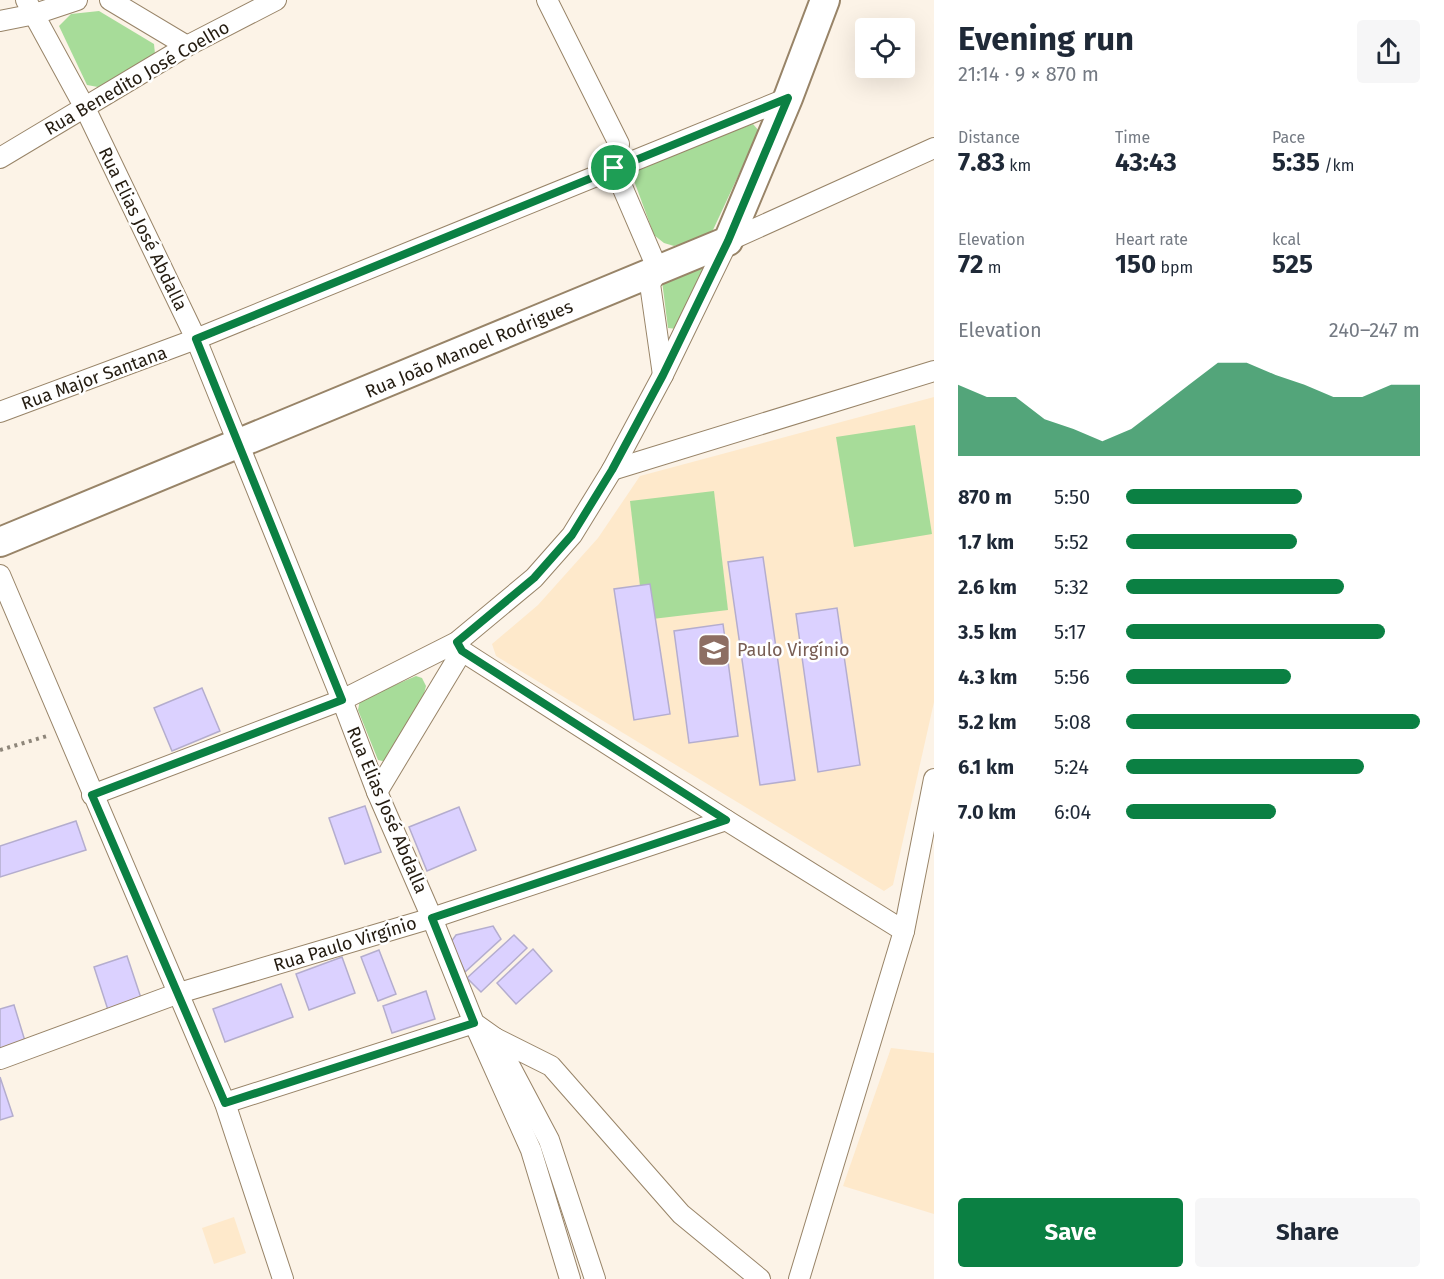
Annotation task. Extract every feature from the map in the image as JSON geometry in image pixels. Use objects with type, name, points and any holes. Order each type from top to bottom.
[{"type":"street","points":[[0,21],[30,7],[77,0]]},
{"type":"street","points":[[110,0],[187,45]]},
{"type":"street","name":"Rua Benedito José Coelho","points":[[0,158],[187,45],[276,0]]},
{"type":"street","points":[[547,0],[619,144],[614,168],[658,270],[650,284],[663,375]]},
{"type":"street","points":[[377,792],[460,646],[534,578],[572,535],[612,470],[663,375],[728,241],[788,98],[825,0]]},
{"type":"street","name":"Rua Elias José Abdalla","points":[[30,7],[85,108],[196,339],[240,444],[377,792],[432,918],[474,1023],[531,1150],[570,1279]]},
{"type":"street","name":"Rua Major Santana","points":[[0,412],[196,339],[788,98]]},
{"type":"street","name":"Rua João Manoel Rodrigues","points":[[0,542],[728,241],[934,148]]},
{"type":"street","points":[[612,470],[934,371]]},
{"type":"street","points":[[0,575],[225,1103],[283,1279]]},
{"type":"street","points":[[92,795],[342,700],[460,646]]},
{"type":"street","points":[[460,646],[726,820],[904,931]]},
{"type":"street","points":[[799,1279],[904,931],[934,779]]},
{"type":"street","name":"Rua Paulo Virgínio","points":[[0,1059],[179,993],[432,918],[726,820]]},
{"type":"street","points":[[225,1103],[474,1023],[495,1038],[551,1066],[681,1214],[760,1279]]},
{"type":"street","points":[[495,1038],[549,1140],[595,1279]]},
{"type":"path","points":[[0,750],[65,731]]},
{"type":"shaded area","name":"Paulo Virgínio","points":[[934,397],[934,702],[893,885],[884,891],[496,656],[492,644],[538,605],[598,538],[640,476]]},
{"type":"shaded area","points":[[891,1048],[934,1053],[934,1214],[843,1186]]},
{"type":"shaded area","points":[[234,1217],[246,1253],[214,1264],[202,1228]]},
{"type":"green space","points":[[99,11],[154,44],[155,54],[98,87],[87,85],[59,26],[71,14]]},
{"type":"green space","points":[[753,124],[759,131],[713,230],[696,240],[674,246],[664,243],[654,235],[633,178],[643,164]]},
{"type":"green space","points":[[709,262],[677,329],[668,328],[662,281]]},
{"type":"green space","points":[[915,425],[932,534],[854,547],[836,437]]},
{"type":"green space","points":[[714,491],[728,610],[644,620],[630,501]]},
{"type":"green space","points":[[416,676],[422,678],[426,686],[424,694],[387,762],[378,760],[358,710],[360,700]]},
{"type":"building","points":[[763,557],[795,780],[760,785],[728,562]]},
{"type":"building","points":[[650,584],[670,714],[634,720],[614,589]]},
{"type":"building","points":[[837,608],[860,765],[818,772],[796,614]]},
{"type":"building","points":[[723,624],[738,736],[689,743],[674,631]]},
{"type":"building","points":[[202,688],[220,731],[172,751],[154,708]]},
{"type":"building","points":[[365,806],[381,852],[345,864],[329,818]]},
{"type":"building","points":[[459,807],[476,850],[427,871],[409,827]]},
{"type":"building","points":[[76,821],[86,850],[0,877],[0,846]]},
{"type":"building","points":[[493,926],[501,939],[465,972],[451,942],[456,935]]},
{"type":"building","points":[[514,935],[527,948],[481,992],[467,978]]},
{"type":"building","points":[[533,949],[552,971],[516,1004],[497,983]]},
{"type":"building","points":[[379,950],[396,994],[378,1001],[361,957]]},
{"type":"building","points":[[127,956],[142,1001],[109,1013],[94,967]]},
{"type":"building","points":[[342,957],[355,993],[309,1010],[296,974]]},
{"type":"building","points":[[281,984],[293,1017],[225,1042],[213,1009]]},
{"type":"building","points":[[426,991],[435,1019],[392,1033],[383,1006]]},
{"type":"building","points":[[14,1005],[25,1041],[0,1049],[0,1009]]},
{"type":"building","points":[[0,1077],[13,1116],[0,1120]]},
{"type":"place","name":"Paulo Virgínio","points":[[714,650]]},
{"type":"route","points":[[788,98],[728,241],[663,375],[612,470],[572,535],[534,578],[457,642],[462,651],[726,820],[432,918],[474,1023],[225,1103],[92,795],[342,700],[196,339],[614,168],[788,98]]}]
